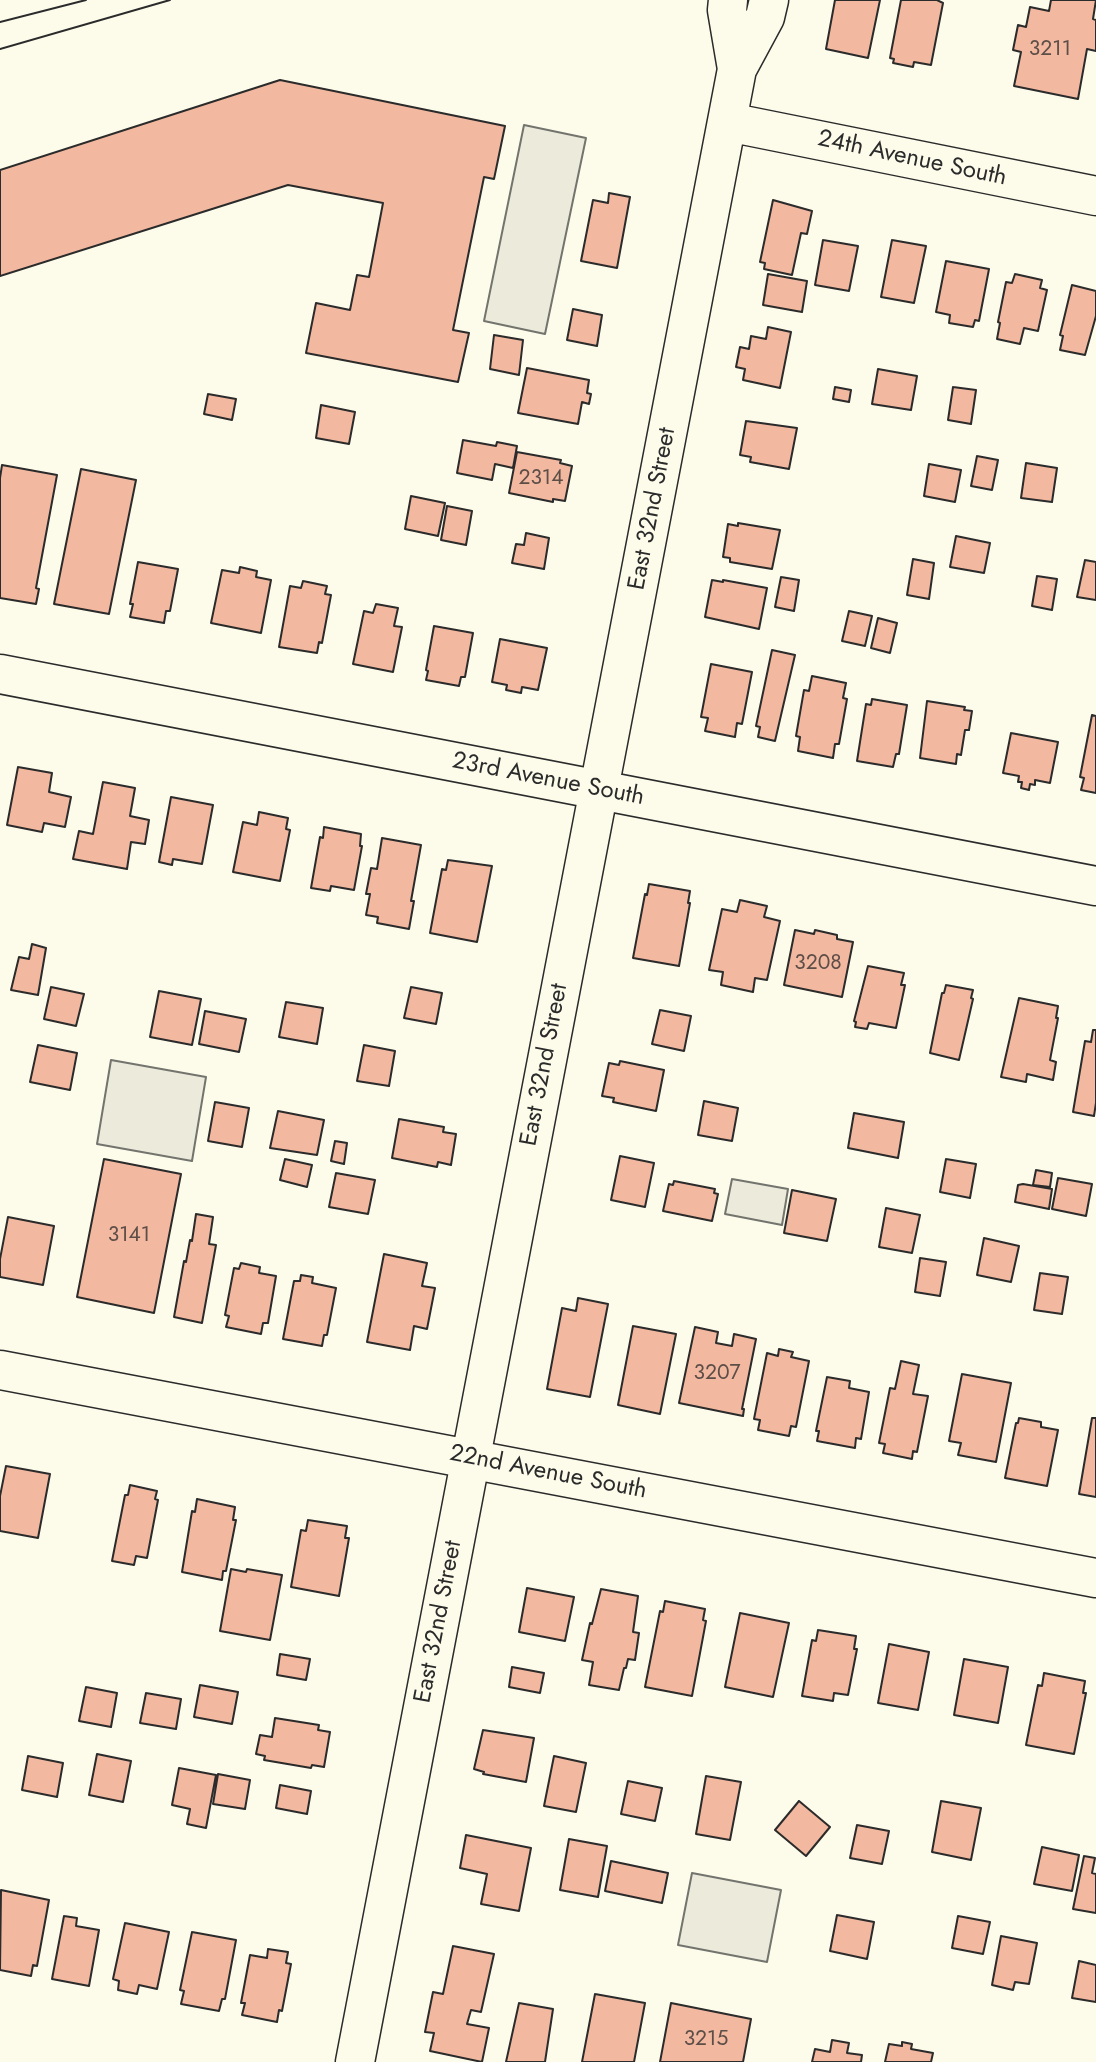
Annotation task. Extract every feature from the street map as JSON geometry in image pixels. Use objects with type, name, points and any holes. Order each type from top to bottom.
[{"type":"street","name":"East 32nd Street","points":[[728,0],[727,10],[737,69]]},
{"type":"street","name":"East 32nd Street","points":[[355,2062],[737,69],[765,18],[769,0]]},
{"type":"street","name":"24th Avenue South","points":[[728,122],[1096,196]]},
{"type":"street","name":"23rd Avenue South","points":[[0,674],[1096,886]]},
{"type":"street","name":"22nd Avenue South","points":[[0,1370],[1096,1578]]},
{"type":"shaded area","points":[[524,125],[586,138],[545,334],[484,321]]},
{"type":"shaded area","points":[[111,1060],[206,1077],[192,1161],[97,1144]]},
{"type":"shaded area","points":[[732,1179],[788,1189],[782,1225],[725,1214]]},
{"type":"shaded area","points":[[692,1873],[781,1890],[767,1962],[678,1945]]},
{"type":"building","points":[[835,0],[880,0],[868,58],[826,49]]},
{"type":"building","points":[[901,0],[937,0],[943,3],[931,65],[914,62],[913,67],[893,63],[894,59],[890,58]]},
{"type":"building","points":[[1051,0],[1096,0],[1093,19],[1096,20],[1096,51],[1087,49],[1078,99],[1014,86],[1021,52],[1013,50],[1018,25],[1026,27],[1030,7],[1049,11]]},
{"type":"building","points":[[280,80],[505,126],[494,179],[484,177],[453,330],[469,333],[458,382],[306,353],[316,303],[350,310],[357,275],[369,277],[383,203],[288,185],[0,276],[0,170]]},
{"type":"building","points":[[609,193],[630,197],[617,268],[581,261],[593,200],[608,203]]},
{"type":"building","points":[[773,200],[812,211],[807,234],[801,233],[792,275],[764,269],[765,263],[760,262]]},
{"type":"building","points":[[823,240],[858,246],[849,291],[815,285]]},
{"type":"building","points":[[892,240],[926,246],[914,303],[881,297]]},
{"type":"building","points":[[946,261],[989,269],[979,321],[975,320],[973,327],[949,323],[950,315],[936,312]]},
{"type":"building","points":[[768,274],[807,281],[802,312],[763,305]]},
{"type":"building","points":[[1015,274],[1042,280],[1040,288],[1047,290],[1038,331],[1024,328],[1020,344],[997,339],[1006,282],[1012,283]]},
{"type":"building","points":[[1072,285],[1096,291],[1096,316],[1085,355],[1060,350],[1063,336],[1060,335]]},
{"type":"building","points":[[573,309],[602,315],[597,346],[567,340]]},
{"type":"building","points":[[768,327],[791,332],[780,388],[743,380],[745,369],[736,367],[740,347],[749,349],[751,336],[766,339]]},
{"type":"building","points":[[494,335],[523,340],[519,375],[490,369]]},
{"type":"building","points":[[527,368],[589,380],[589,404],[582,402],[578,424],[518,413]]},
{"type":"building","points":[[878,369],[917,376],[911,410],[872,404]]},
{"type":"building","points":[[835,387],[851,390],[849,402],[833,399]]},
{"type":"building","points":[[953,387],[976,390],[971,424],[948,420]]},
{"type":"building","points":[[208,394],[236,399],[232,420],[204,414]]},
{"type":"building","points":[[321,405],[355,412],[349,444],[316,438]]},
{"type":"building","points":[[746,421],[797,428],[789,469],[750,462],[751,457],[740,455]]},
{"type":"building","points":[[463,440],[496,446],[497,442],[517,446],[513,468],[495,464],[492,480],[457,473]]},
{"type":"building","points":[[517,452],[561,460],[560,463],[572,466],[565,501],[553,499],[553,502],[509,493]]},
{"type":"building","points":[[977,456],[998,460],[992,490],[971,486]]},
{"type":"building","points":[[1026,463],[1057,468],[1052,502],[1021,498]]},
{"type":"building","points":[[929,464],[961,470],[955,502],[924,496]]},
{"type":"building","points":[[2,465],[57,475],[36,588],[39,589],[36,604],[0,598]]},
{"type":"building","points":[[81,469],[136,480],[109,614],[54,604]]},
{"type":"building","points":[[411,496],[445,503],[438,536],[405,529]]},
{"type":"building","points":[[447,506],[472,511],[466,545],[441,540]]},
{"type":"building","points":[[738,523],[780,530],[772,569],[730,562],[730,558],[723,557],[728,524],[738,526]]},
{"type":"building","points":[[526,533],[549,538],[544,569],[512,563],[516,544],[524,545]]},
{"type":"building","points":[[956,536],[990,543],[984,573],[950,567]]},
{"type":"building","points":[[913,559],[934,563],[929,599],[907,595]]},
{"type":"building","points":[[1085,560],[1096,562],[1096,600],[1077,597]]},
{"type":"building","points":[[138,562],[178,569],[170,611],[166,611],[164,623],[130,617]]},
{"type":"building","points":[[240,567],[257,571],[256,577],[271,580],[261,633],[211,623],[222,570],[239,573]]},
{"type":"building","points":[[1037,576],[1057,579],[1052,610],[1032,606]]},
{"type":"building","points":[[781,577],[799,580],[794,611],[775,607]]},
{"type":"building","points":[[712,580],[767,588],[759,629],[705,617]]},
{"type":"building","points":[[303,581],[327,586],[325,594],[331,595],[322,643],[319,642],[317,653],[279,647],[290,586],[301,588]]},
{"type":"building","points":[[376,604],[398,608],[394,626],[402,627],[393,672],[353,664],[364,611],[373,613]]},
{"type":"building","points":[[849,611],[872,616],[865,646],[842,641]]},
{"type":"building","points":[[878,618],[897,623],[890,653],[871,648]]},
{"type":"building","points":[[434,626],[473,633],[465,677],[461,677],[459,686],[426,680]]},
{"type":"building","points":[[500,639],[547,648],[538,690],[522,687],[521,693],[506,690],[507,685],[492,682]]},
{"type":"building","points":[[772,650],[795,655],[775,741],[758,737],[760,727],[756,726]]},
{"type":"building","points":[[711,664],[752,672],[742,724],[737,723],[735,737],[705,731],[708,718],[701,717]]},
{"type":"building","points":[[812,676],[846,683],[843,698],[847,699],[839,744],[835,744],[833,758],[798,751],[800,737],[796,736],[804,690],[809,691]]},
{"type":"building","points":[[872,699],[907,705],[899,754],[896,754],[893,767],[857,761],[866,704],[871,705]]},
{"type":"building","points":[[927,701],[965,707],[964,710],[972,711],[969,730],[965,730],[961,755],[957,754],[956,764],[920,758]]},
{"type":"building","points":[[1092,715],[1096,716],[1096,793],[1081,790],[1084,778],[1080,777]]},
{"type":"building","points":[[1011,733],[1058,742],[1050,783],[1035,780],[1035,785],[1030,784],[1029,790],[1021,788],[1019,776],[1003,773]]},
{"type":"building","points":[[18,767],[52,773],[49,792],[71,797],[65,827],[44,823],[42,832],[7,825]]},
{"type":"building","points":[[103,782],[135,788],[130,816],[149,820],[145,844],[131,842],[127,869],[73,859],[79,831],[93,834]]},
{"type":"building","points":[[171,797],[213,805],[202,864],[173,859],[172,865],[159,862]]},
{"type":"building","points":[[259,812],[288,818],[286,829],[290,830],[280,881],[233,872],[243,822],[257,825]]},
{"type":"building","points":[[324,827],[361,834],[362,846],[354,890],[331,886],[330,891],[311,888]]},
{"type":"building","points":[[382,838],[421,845],[409,929],[377,923],[378,917],[366,915],[370,894],[366,894],[371,868],[377,869]]},
{"type":"building","points":[[448,860],[492,866],[477,942],[430,933],[442,869],[446,870]]},
{"type":"building","points":[[649,884],[690,891],[679,966],[633,958]]},
{"type":"building","points":[[740,900],[767,906],[764,917],[780,921],[767,980],[755,978],[753,992],[721,985],[723,972],[709,970],[722,909],[737,912]]},
{"type":"building","points":[[795,930],[814,934],[815,930],[853,942],[842,997],[784,985]]},
{"type":"building","points":[[32,944],[46,948],[38,995],[11,990],[19,957],[29,959]]},
{"type":"building","points":[[868,966],[904,973],[901,985],[905,985],[896,1028],[869,1023],[867,1029],[855,1027],[854,1021]]},
{"type":"building","points":[[946,985],[973,990],[959,1060],[930,1053]]},
{"type":"building","points":[[51,987],[84,994],[76,1026],[44,1019]]},
{"type":"building","points":[[411,987],[442,993],[436,1024],[404,1018]]},
{"type":"building","points":[[159,991],[201,999],[192,1045],[150,1037]]},
{"type":"building","points":[[1019,998],[1058,1006],[1050,1060],[1056,1062],[1053,1080],[1027,1074],[1026,1082],[1001,1077]]},
{"type":"building","points":[[286,1002],[323,1008],[317,1044],[279,1037]]},
{"type":"building","points":[[660,1010],[691,1016],[684,1051],[652,1044]]},
{"type":"building","points":[[205,1011],[246,1019],[239,1052],[199,1044]]},
{"type":"building","points":[[1093,1030],[1096,1030],[1094,1116],[1073,1112],[1085,1041],[1091,1042]]},
{"type":"building","points":[[38,1045],[77,1053],[70,1090],[30,1082]]},
{"type":"building","points":[[364,1045],[395,1051],[389,1086],[357,1081]]},
{"type":"building","points":[[620,1061],[664,1070],[656,1111],[613,1102],[614,1098],[602,1096],[609,1063],[619,1065]]},
{"type":"building","points":[[704,1101],[738,1108],[732,1141],[698,1135]]},
{"type":"building","points":[[215,1102],[249,1108],[242,1147],[208,1141]]},
{"type":"building","points":[[278,1111],[324,1120],[317,1155],[270,1148]]},
{"type":"building","points":[[854,1113],[904,1122],[898,1158],[848,1148]]},
{"type":"building","points":[[399,1119],[444,1127],[443,1132],[456,1134],[451,1165],[438,1162],[437,1167],[392,1158]]},
{"type":"building","points":[[335,1141],[347,1143],[344,1164],[331,1161]]},
{"type":"building","points":[[620,1156],[654,1163],[645,1207],[611,1200]]},
{"type":"building","points":[[104,1159],[181,1174],[154,1313],[77,1297]]},
{"type":"building","points":[[285,1159],[312,1165],[307,1187],[280,1180]]},
{"type":"building","points":[[946,1159],[976,1164],[970,1198],[940,1192]]},
{"type":"building","points":[[1036,1170],[1052,1173],[1050,1187],[1033,1185]]},
{"type":"building","points":[[336,1173],[375,1180],[368,1214],[329,1207]]},
{"type":"building","points":[[1058,1178],[1092,1184],[1086,1216],[1052,1209]]},
{"type":"building","points":[[674,1181],[715,1189],[714,1193],[718,1194],[712,1221],[663,1211],[669,1184],[673,1185]]},
{"type":"building","points":[[1018,1185],[1052,1189],[1049,1209],[1015,1202]]},
{"type":"building","points":[[792,1190],[836,1199],[827,1241],[784,1233]]},
{"type":"building","points":[[886,1208],[920,1215],[912,1253],[879,1247]]},
{"type":"building","points":[[196,1214],[213,1217],[209,1244],[216,1245],[202,1323],[174,1317]]},
{"type":"building","points":[[8,1217],[54,1226],[43,1285],[0,1277],[0,1259]]},
{"type":"building","points":[[984,1238],[1019,1246],[1011,1282],[977,1275]]},
{"type":"building","points":[[384,1254],[427,1263],[422,1286],[435,1288],[427,1329],[414,1326],[410,1350],[367,1342]]},
{"type":"building","points":[[920,1258],[946,1262],[940,1296],[915,1292]]},
{"type":"building","points":[[241,1263],[260,1267],[259,1273],[276,1276],[268,1323],[263,1323],[261,1334],[226,1327],[229,1316],[225,1315],[234,1268],[239,1269]]},
{"type":"building","points":[[1040,1273],[1068,1277],[1062,1314],[1034,1310]]},
{"type":"building","points":[[301,1275],[313,1277],[312,1283],[336,1288],[327,1335],[324,1335],[322,1346],[283,1339],[294,1281],[300,1281]]},
{"type":"building","points":[[578,1298],[608,1304],[590,1397],[547,1389],[562,1308],[576,1311]]},
{"type":"building","points":[[633,1326],[676,1334],[660,1414],[618,1405]]},
{"type":"building","points":[[695,1327],[718,1332],[716,1343],[732,1346],[734,1334],[756,1339],[742,1409],[743,1416],[679,1403]]},
{"type":"building","points":[[779,1349],[793,1352],[791,1357],[809,1361],[796,1427],[791,1426],[789,1436],[758,1430],[760,1420],[754,1419],[767,1353],[778,1356]]},
{"type":"building","points":[[901,1361],[919,1365],[913,1394],[928,1396],[917,1452],[913,1451],[912,1459],[883,1453],[885,1444],[879,1443],[890,1388],[895,1389]]},
{"type":"building","points":[[962,1374],[1011,1383],[996,1462],[958,1455],[961,1443],[949,1441]]},
{"type":"building","points":[[827,1377],[850,1381],[849,1388],[869,1392],[861,1439],[856,1438],[855,1448],[817,1441],[819,1431],[816,1431]]},
{"type":"building","points":[[1019,1418],[1041,1422],[1041,1427],[1058,1430],[1047,1486],[1005,1478]]},
{"type":"building","points":[[1092,1418],[1096,1418],[1096,1497],[1079,1494]]},
{"type":"building","points":[[6,1466],[50,1474],[38,1538],[0,1531],[0,1496]]},
{"type":"building","points":[[130,1485],[157,1491],[155,1499],[158,1500],[147,1558],[136,1556],[134,1565],[112,1561],[125,1495],[128,1495]]},
{"type":"building","points":[[197,1499],[235,1507],[233,1520],[236,1520],[222,1580],[182,1572],[192,1511],[195,1512]]},
{"type":"building","points":[[308,1520],[347,1526],[345,1538],[349,1538],[339,1596],[291,1587],[301,1530],[306,1531]]},
{"type":"building","points":[[231,1569],[282,1575],[270,1640],[220,1631]]},
{"type":"building","points":[[527,1588],[574,1597],[565,1641],[519,1632]]},
{"type":"building","points":[[601,1589],[638,1596],[633,1632],[639,1633],[635,1660],[628,1659],[619,1690],[589,1685],[593,1662],[582,1660]]},
{"type":"building","points":[[665,1601],[705,1609],[703,1620],[706,1621],[692,1696],[645,1687],[660,1611],[663,1612]]},
{"type":"building","points":[[740,1613],[789,1623],[773,1697],[725,1687]]},
{"type":"building","points":[[818,1630],[856,1636],[854,1649],[857,1649],[848,1695],[834,1693],[833,1701],[802,1696],[812,1640],[816,1641]]},
{"type":"building","points":[[889,1644],[929,1652],[918,1710],[878,1703]]},
{"type":"building","points":[[280,1654],[310,1659],[306,1680],[277,1675]]},
{"type":"building","points":[[964,1659],[1008,1667],[998,1723],[954,1715]]},
{"type":"building","points":[[512,1667],[544,1673],[540,1693],[509,1687]]},
{"type":"building","points":[[1044,1673],[1085,1681],[1083,1693],[1086,1693],[1074,1754],[1026,1745],[1038,1685],[1042,1686]]},
{"type":"building","points":[[200,1685],[238,1692],[232,1724],[194,1717]]},
{"type":"building","points":[[86,1687],[117,1693],[111,1727],[79,1721]]},
{"type":"building","points":[[146,1693],[181,1699],[176,1729],[140,1723]]},
{"type":"building","points":[[275,1718],[319,1725],[318,1730],[330,1732],[324,1767],[312,1765],[311,1768],[264,1760],[265,1756],[256,1754],[260,1735],[272,1737]]},
{"type":"building","points":[[483,1730],[534,1738],[526,1782],[483,1774],[484,1772],[474,1769]]},
{"type":"building","points":[[97,1754],[131,1761],[123,1802],[89,1795]]},
{"type":"building","points":[[28,1756],[63,1763],[57,1797],[22,1790]]},
{"type":"building","points":[[554,1756],[586,1763],[576,1812],[544,1806]]},
{"type":"building","points":[[179,1768],[216,1775],[206,1828],[187,1824],[190,1809],[172,1805]]},
{"type":"building","points":[[218,1774],[250,1780],[245,1809],[213,1804]]},
{"type":"building","points":[[706,1776],[741,1782],[730,1840],[696,1834]]},
{"type":"building","points":[[628,1781],[662,1788],[655,1821],[621,1814]]},
{"type":"building","points":[[280,1785],[311,1791],[307,1814],[276,1808]]},
{"type":"building","points":[[799,1801],[830,1827],[806,1856],[775,1830]]},
{"type":"building","points":[[941,1801],[981,1808],[971,1860],[932,1852]]},
{"type":"building","points":[[857,1825],[889,1831],[882,1864],[850,1858]]},
{"type":"building","points":[[466,1835],[531,1848],[519,1911],[481,1904],[487,1874],[460,1868]]},
{"type":"building","points":[[569,1839],[607,1846],[598,1897],[560,1890]]},
{"type":"building","points":[[1042,1847],[1079,1855],[1072,1891],[1034,1884]]},
{"type":"building","points":[[1084,1856],[1095,1858],[1092,1873],[1096,1874],[1096,1913],[1073,1909]]},
{"type":"building","points":[[611,1861],[668,1873],[662,1903],[605,1891]]},
{"type":"building","points":[[1,1890],[49,1900],[37,1966],[33,1965],[31,1976],[0,1970]]},
{"type":"building","points":[[837,1915],[874,1922],[867,1959],[830,1951]]},
{"type":"building","points":[[64,1916],[77,1918],[76,1926],[99,1930],[89,1986],[52,1979]]},
{"type":"building","points":[[958,1916],[990,1922],[983,1954],[952,1948]]},
{"type":"building","points":[[125,1923],[169,1932],[157,1989],[139,1985],[137,1994],[118,1990],[119,1981],[113,1979]]},
{"type":"building","points":[[192,1932],[236,1940],[225,1999],[222,1999],[219,2011],[181,2004],[184,1991],[180,1990]]},
{"type":"building","points":[[1001,1936],[1037,1943],[1029,1984],[1015,1982],[1013,1990],[992,1985]]},
{"type":"building","points":[[453,1946],[494,1954],[481,2012],[471,2010],[467,2024],[489,2028],[482,2062],[430,2051],[434,2033],[425,2032],[433,1992],[443,1994]]},
{"type":"building","points":[[268,1949],[288,1952],[286,1963],[291,1964],[282,2011],[279,2010],[277,2022],[242,2015],[245,2003],[241,2003],[250,1955],[267,1958]]},
{"type":"building","points":[[1079,1961],[1096,1965],[1096,2002],[1072,1998]]},
{"type":"building","points":[[595,1994],[645,2003],[634,2062],[582,2062]]},
{"type":"building","points":[[519,2003],[553,2009],[545,2062],[506,2062]]},
{"type":"building","points":[[671,2003],[751,2019],[743,2062],[660,2062]]},
{"type":"building","points":[[832,2040],[849,2043],[847,2053],[862,2055],[861,2062],[812,2062],[815,2049],[830,2052]]},
{"type":"building","points":[[902,2042],[912,2044],[911,2049],[933,2053],[931,2062],[885,2062],[889,2044],[902,2046]]},
{"type":"tram line","points":[[0,22],[86,0]]},
{"type":"tram line","points":[[0,49],[170,0]]}]
